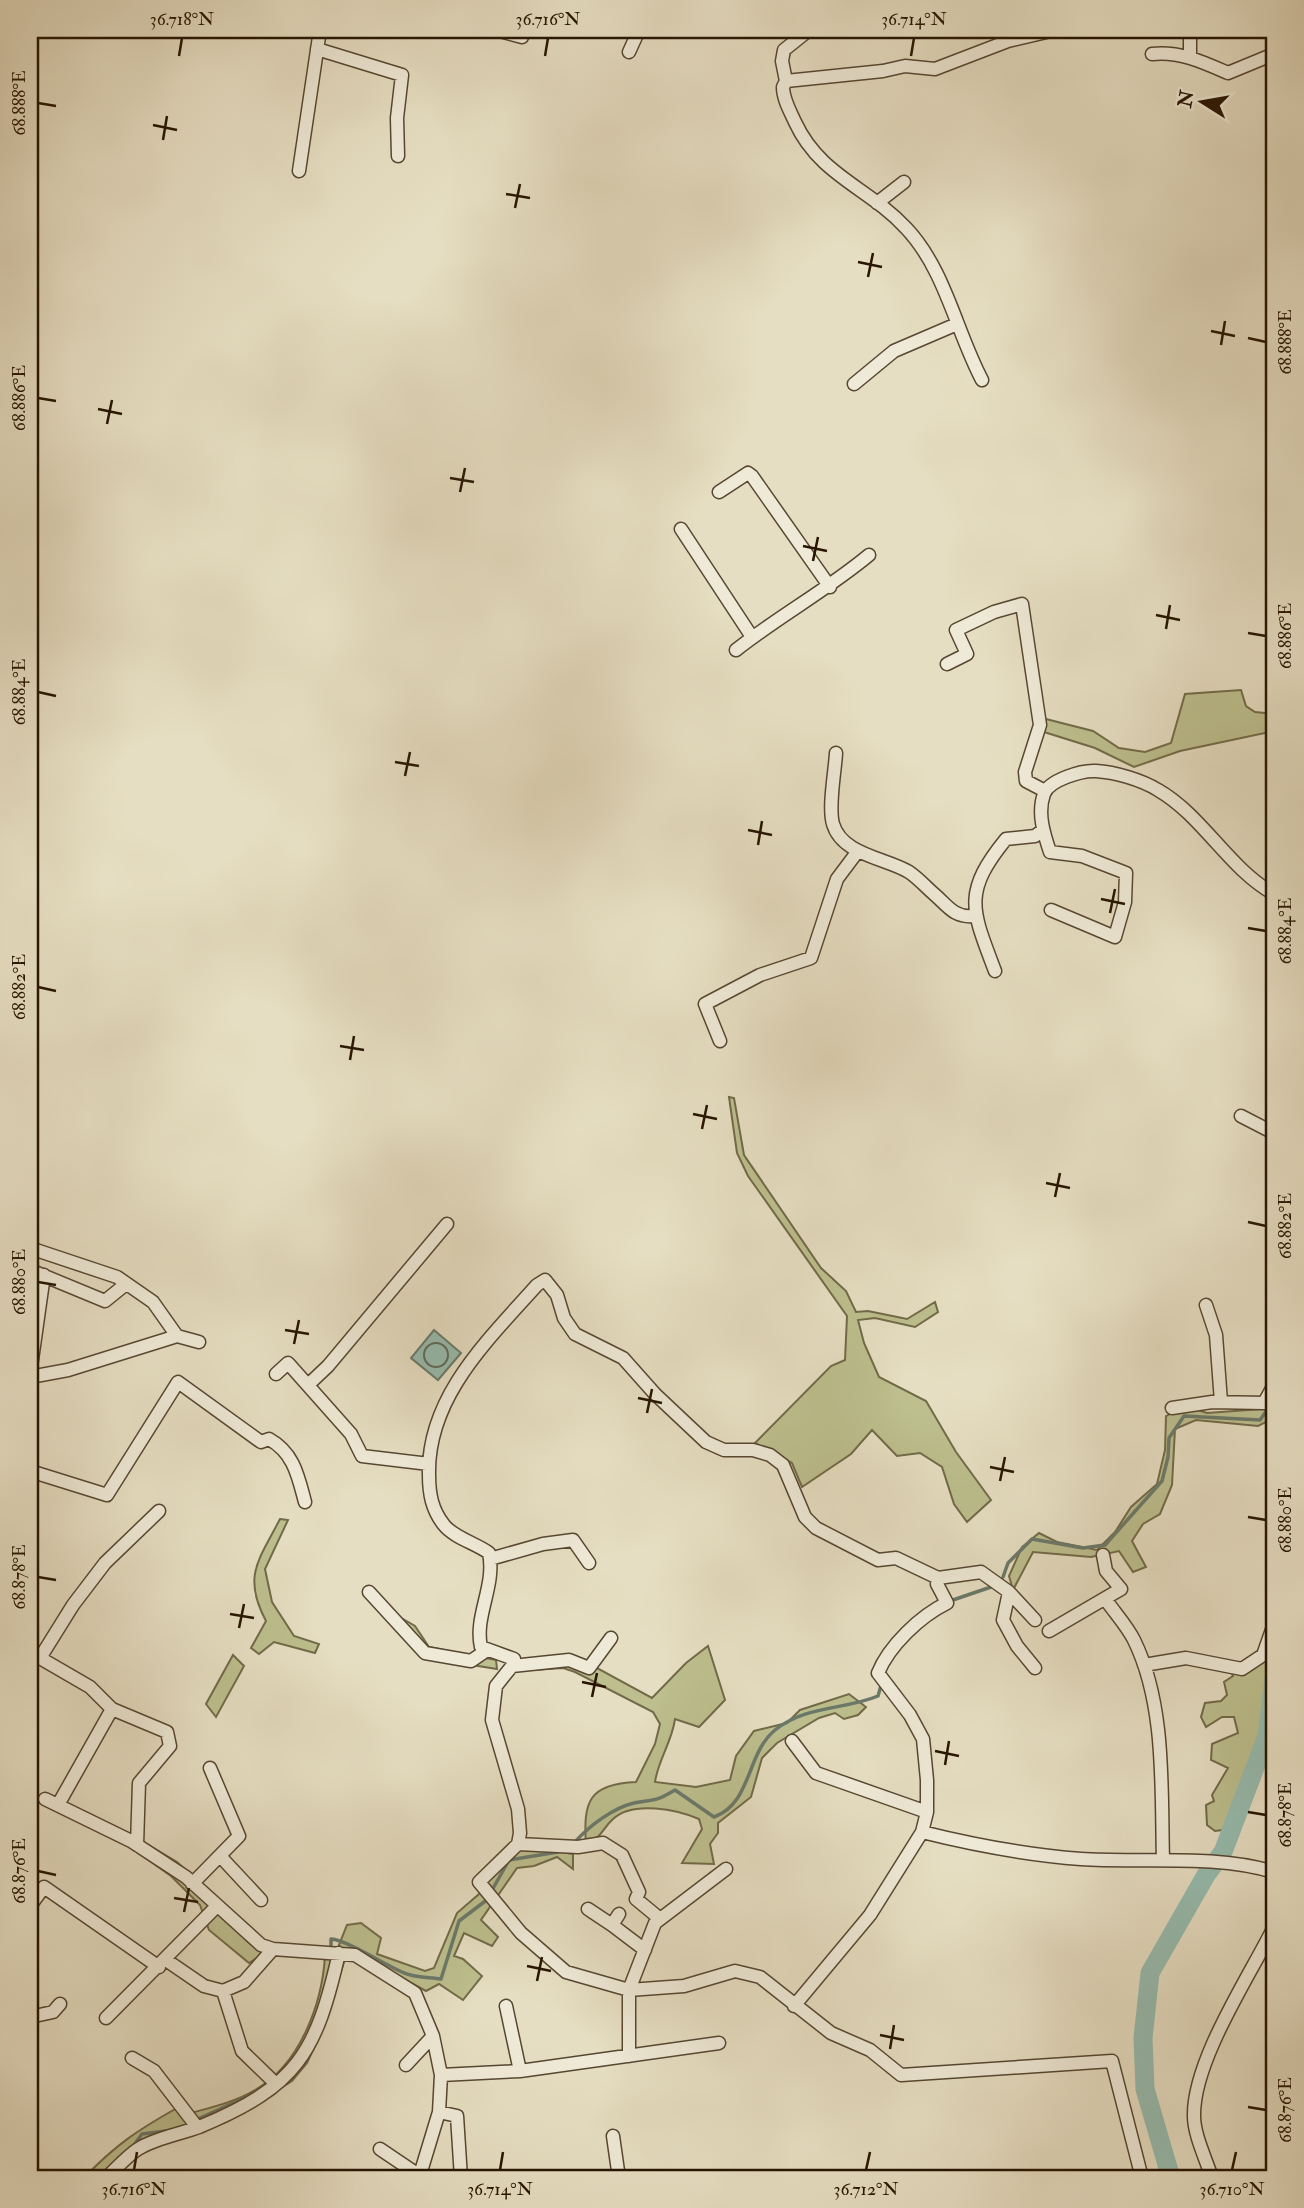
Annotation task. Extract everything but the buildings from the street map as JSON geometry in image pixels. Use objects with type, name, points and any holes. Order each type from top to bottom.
[{"type":"street","points":[[299,171],[320,30]]},
{"type":"street","points":[[496,30],[522,37]]},
{"type":"street","points":[[629,52],[639,30]]},
{"type":"street","points":[[809,30],[784,50],[782,61],[786,81],[783,92],[803,141],[822,163],[907,228],[942,283],[982,380]]},
{"type":"street","points":[[786,81],[883,71],[905,66],[935,69],[1008,41],[1055,30]]},
{"type":"street","points":[[1190,30],[1190,57]]},
{"type":"street","points":[[317,49],[402,75],[397,118],[398,156]]},
{"type":"street","points":[[1152,54],[1167,52],[1190,57],[1228,73],[1274,54]]},
{"type":"street","points":[[877,203],[904,182]]},
{"type":"street","points":[[854,384],[894,351],[957,324]]},
{"type":"street","points":[[719,492],[748,473],[752,475],[830,587]]},
{"type":"street","points":[[681,529],[752,637]]},
{"type":"street","points":[[736,650],[830,587],[869,555]]},
{"type":"street","points":[[947,664],[967,654],[957,630],[995,612],[1022,604],[1040,725],[1025,772],[1026,781],[1045,791]]},
{"type":"street","points":[[836,753],[833,824],[858,851],[911,874],[954,913],[963,917],[974,916]]},
{"type":"street","points":[[1051,911],[1115,937],[1125,902],[1126,873],[1082,856],[1050,852],[1043,830],[1041,810],[1045,791],[1052,784],[1095,770],[1155,788],[1175,800],[1256,884],[1274,894]]},
{"type":"street","points":[[995,971],[974,916],[975,897],[984,866],[1006,839],[1035,836],[1043,830]]},
{"type":"street","points":[[720,1041],[705,1004],[760,975],[811,958],[837,879],[858,851]]},
{"type":"street","points":[[1241,1116],[1274,1133]]},
{"type":"street","points":[[309,1384],[328,1366],[447,1224]]},
{"type":"street","points":[[30,1248],[66,1258],[126,1284],[153,1302],[177,1336]]},
{"type":"street","points":[[30,1270],[105,1301],[126,1284]]},
{"type":"street","points":[[44,1275],[30,1375],[68,1370],[177,1336],[199,1342]]},
{"type":"street","points":[[1035,1620],[1009,1592],[981,1572],[937,1577],[896,1558],[878,1560],[816,1528],[805,1517],[783,1465],[770,1455],[753,1450],[724,1450],[706,1442],[655,1394],[623,1358],[575,1334],[564,1318],[557,1295],[545,1280],[537,1285],[481,1348],[441,1409],[429,1464],[429,1496],[446,1528],[489,1553],[490,1587],[478,1635],[481,1647],[514,1659],[512,1666],[496,1686],[492,1720],[518,1809],[518,1844],[479,1882],[521,1933],[566,1972],[629,1990],[684,1986],[735,1971],[760,1977],[831,2033],[870,2050],[901,2076],[1112,2061],[1142,2178]]},
{"type":"street","points":[[1206,1305],[1216,1335],[1221,1402]]},
{"type":"street","points":[[276,1374],[288,1363],[351,1434],[362,1456],[429,1464]]},
{"type":"street","points":[[30,1471],[107,1495],[178,1382],[261,1442],[268,1439],[279,1445],[294,1462],[305,1502]]},
{"type":"street","points":[[1172,1408],[1221,1402],[1264,1402],[1273,1390]]},
{"type":"street","points":[[137,1844],[139,1783],[170,1746],[167,1732],[112,1709],[90,1688],[35,1657],[105,1563],[159,1511]]},
{"type":"street","points":[[490,1559],[543,1544],[573,1540],[589,1563]]},
{"type":"street","points":[[1049,1631],[1121,1589],[1106,1571],[1102,1555]]},
{"type":"street","points":[[794,2006],[870,1915],[922,1832],[927,1812],[927,1760],[923,1739],[910,1715],[878,1673],[885,1656],[934,1609],[947,1604],[937,1577]]},
{"type":"street","points":[[369,1592],[425,1653],[471,1661],[487,1650]]},
{"type":"street","points":[[1009,1592],[1003,1620],[1017,1646],[1035,1668]]},
{"type":"street","points":[[1105,1600],[1133,1638],[1144,1665],[1159,1751],[1163,1860]]},
{"type":"street","points":[[1144,1665],[1186,1658],[1242,1669],[1263,1655],[1274,1624]]},
{"type":"street","points":[[512,1666],[569,1660],[589,1668],[611,1638]]},
{"type":"street","points":[[59,1803],[112,1709]]},
{"type":"street","points":[[792,1741],[816,1773],[927,1812]]},
{"type":"street","points":[[192,1884],[239,1836],[210,1768]]},
{"type":"street","points":[[45,1799],[59,1803],[137,1844],[192,1884],[261,1945],[273,1949],[355,1955],[415,1993],[433,2036],[441,2075],[439,2112],[420,2177],[380,2149]]},
{"type":"street","points":[[922,1832],[951,1840],[1082,1859],[1163,1860],[1274,1872]]},
{"type":"street","points":[[518,1844],[578,1847],[603,1843],[622,1855],[639,1892],[636,1899],[659,1918]]},
{"type":"street","points":[[220,1856],[261,1900]]},
{"type":"street","points":[[629,2056],[629,1990],[659,1918],[686,1902],[726,1870]]},
{"type":"street","points":[[30,1906],[44,1887],[163,1963],[204,1986],[222,1991],[244,1982],[273,1949]]},
{"type":"street","points":[[106,2018],[216,1907]]},
{"type":"street","points":[[588,1909],[615,1920],[645,1950]]},
{"type":"street","points":[[1212,2178],[1194,2118],[1196,2090],[1204,2063],[1274,1927]]},
{"type":"street","points":[[106,2178],[139,2148],[197,2127],[264,2094],[302,2060],[318,2029],[339,1952]]},
{"type":"street","points":[[222,1991],[242,2051],[276,2084]]},
{"type":"street","points":[[30,2017],[53,2012],[60,2004]]},
{"type":"street","points":[[506,2006],[520,2071]]},
{"type":"street","points":[[407,2065],[433,2036]]},
{"type":"street","points":[[441,2075],[520,2071],[719,2043]]},
{"type":"street","points":[[132,2058],[154,2071],[197,2127]]},
{"type":"street","points":[[439,2112],[457,2116],[460,2178]]},
{"type":"street","points":[[613,2136],[619,2178]]},
{"type":"green space","points":[[1241,690],[1246,706],[1255,712],[1274,714],[1274,731],[1180,751],[1134,767],[1095,748],[1044,732],[1046,719],[1093,731],[1119,748],[1145,752],[1171,743],[1185,694]]},
{"type":"green space","points":[[729,1097],[734,1098],[744,1155],[821,1268],[846,1291],[856,1312],[868,1311],[907,1319],[935,1302],[938,1312],[915,1327],[875,1318],[858,1320],[864,1343],[879,1377],[926,1401],[956,1452],[991,1500],[967,1522],[954,1504],[942,1467],[920,1453],[897,1456],[872,1430],[851,1454],[802,1487],[792,1463],[755,1443],[831,1366],[845,1360],[847,1316],[748,1176],[737,1153]]},
{"type":"green space","points":[[1185,1406],[1207,1413],[1274,1408],[1274,1418],[1258,1426],[1196,1420],[1175,1429],[1172,1485],[1160,1514],[1143,1524],[1132,1541],[1146,1567],[1133,1572],[1119,1551],[1091,1557],[1033,1552],[1013,1590],[1009,1576],[1022,1547],[1039,1533],[1057,1542],[1097,1550],[1115,1532],[1131,1507],[1157,1484],[1165,1450],[1166,1416]]},
{"type":"green space","points":[[280,1519],[288,1520],[265,1569],[272,1602],[294,1636],[319,1644],[315,1653],[274,1642],[259,1654],[251,1648],[266,1621],[255,1592],[256,1568]]},
{"type":"green space","points":[[389,1611],[415,1626],[429,1647],[496,1660],[497,1669],[422,1657]]},
{"type":"green space","points":[[1274,1627],[1274,1675],[1256,1760],[1240,1794],[1239,1809],[1231,1829],[1215,1831],[1207,1825],[1206,1805],[1214,1801],[1212,1795],[1228,1768],[1211,1760],[1212,1744],[1238,1733],[1234,1717],[1222,1717],[1206,1727],[1201,1717],[1205,1703],[1221,1701],[1227,1695],[1224,1682],[1233,1676],[1230,1670],[1261,1657]]},
{"type":"green space","points":[[708,1646],[725,1700],[699,1727],[675,1719],[655,1782],[696,1787],[730,1780],[736,1756],[754,1731],[787,1723],[800,1710],[849,1694],[866,1707],[858,1715],[844,1719],[835,1713],[819,1718],[777,1743],[762,1758],[751,1797],[718,1823],[718,1833],[710,1844],[714,1864],[682,1863],[702,1829],[699,1819],[656,1808],[622,1813],[586,1845],[586,1817],[592,1798],[608,1786],[636,1782],[655,1744],[660,1724],[653,1712],[575,1672],[563,1668],[518,1671],[522,1662],[575,1656],[652,1698],[686,1663]]},
{"type":"green space","points":[[233,1655],[244,1666],[216,1717],[206,1704]]},
{"type":"green space","points":[[142,1841],[177,1862],[244,1923],[247,1941],[263,1954],[249,1963],[209,1930],[200,1905],[171,1876],[137,1852]]},
{"type":"green space","points":[[526,1846],[573,1854],[573,1869],[557,1857],[534,1866],[517,1868],[481,1920],[498,1937],[492,1946],[464,1933],[454,1956],[463,1959],[482,1976],[463,2000],[439,1984],[426,1991],[373,1962],[344,1955],[339,1945],[347,1925],[361,1923],[381,1938],[377,1954],[425,1971],[434,1968],[457,1913],[479,1894],[496,1865]]},
{"type":"green space","points":[[325,1956],[345,1959],[321,2033],[307,2063],[292,2081],[226,2122],[151,2136],[108,2178],[84,2178],[127,2139],[177,2108],[184,2115],[220,2105],[247,2095],[271,2079],[296,2049],[306,2032],[319,1994]]},
{"type":"water","points":[[434,1330],[461,1353],[438,1380],[411,1358]]},
{"type":"waterway","points":[[1003,1577],[1008,1563],[1032,1539],[1083,1548],[1105,1545],[1162,1481],[1169,1438],[1184,1416],[1260,1420],[1274,1400]]},
{"type":"waterway","points":[[950,1601],[991,1587]]},
{"type":"waterway","points":[[1171,2178],[1145,2089],[1143,2038],[1150,1973],[1206,1875],[1223,1852],[1267,1736],[1274,1678]]},
{"type":"waterway","points":[[575,1842],[610,1813],[634,1803],[659,1798],[675,1790],[714,1817],[735,1801],[759,1752],[775,1730],[800,1716],[878,1696],[882,1682]]},
{"type":"waterway","points":[[491,1892],[509,1860],[558,1852]]},
{"type":"waterway","points":[[331,1965],[331,1939],[406,1974],[441,1979],[459,1921],[488,1899]]},
{"type":"waterway","points":[[196,2120],[246,2097]]},
{"type":"waterway","points":[[134,2145],[142,2134],[166,2131]]}]
